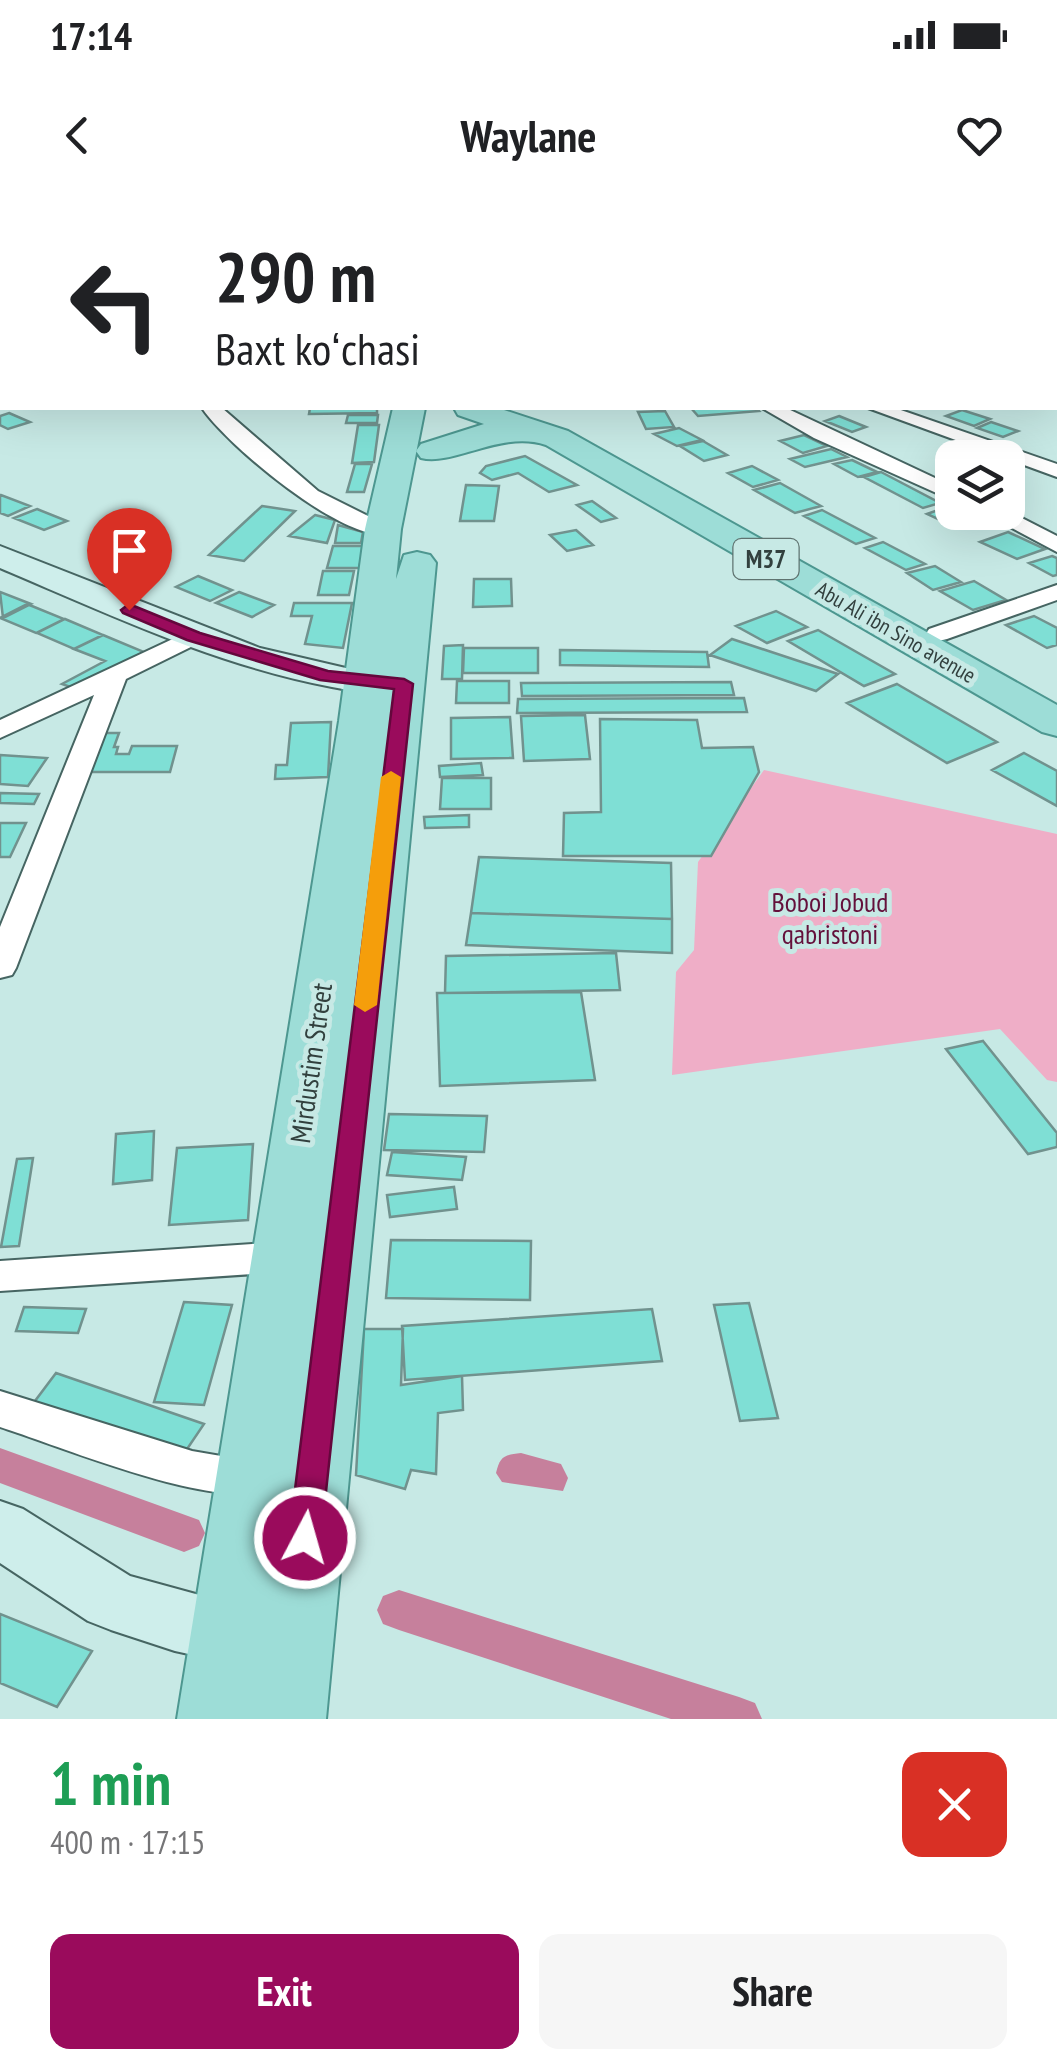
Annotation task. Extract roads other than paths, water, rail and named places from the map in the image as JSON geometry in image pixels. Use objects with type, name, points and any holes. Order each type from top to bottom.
[{"type":"main road","name":"Abu Ali ibn Sino avenue","points":[[486,410],[541,416],[1057,699]]},
{"type":"main road","name":"Abu Ali ibn Sino avenue","points":[[541,416],[1057,724]]},
{"type":"main road","points":[[428,422],[486,433],[541,416]]},
{"type":"main road","name":"Mirdustim Street","points":[[285,1719],[384,684],[383,529],[428,422]]},
{"type":"main road","name":"Mirdustim Street","points":[[218,1719],[284,1257],[384,684],[426,473],[428,422]]},
{"type":"main road","points":[[0,556],[194,636],[326,676],[384,684]]},
{"type":"main road","points":[[0,1529],[111,1600],[175,1621],[230,1632]]},
{"type":"street","points":[[213,410],[274,471],[365,524],[383,529]]},
{"type":"street","points":[[776,410],[935,486]]},
{"type":"street","points":[[884,410],[1057,470]]},
{"type":"street","points":[[1025,528],[1057,545]]},
{"type":"street","points":[[938,634],[1057,592]]},
{"type":"street","points":[[0,730],[113,679],[194,636]]},
{"type":"street","points":[[0,968],[113,679]]},
{"type":"street","points":[[0,1276],[284,1257]]},
{"type":"street","points":[[0,1409],[192,1470],[252,1477]]},
{"type":"waterway","points":[[0,1465],[184,1533]]},
{"type":"waterway","points":[[399,1610],[739,1719]]},
{"type":"park label","name":"Boboi Jobud qabristoni","points":[[830,918]]}]
